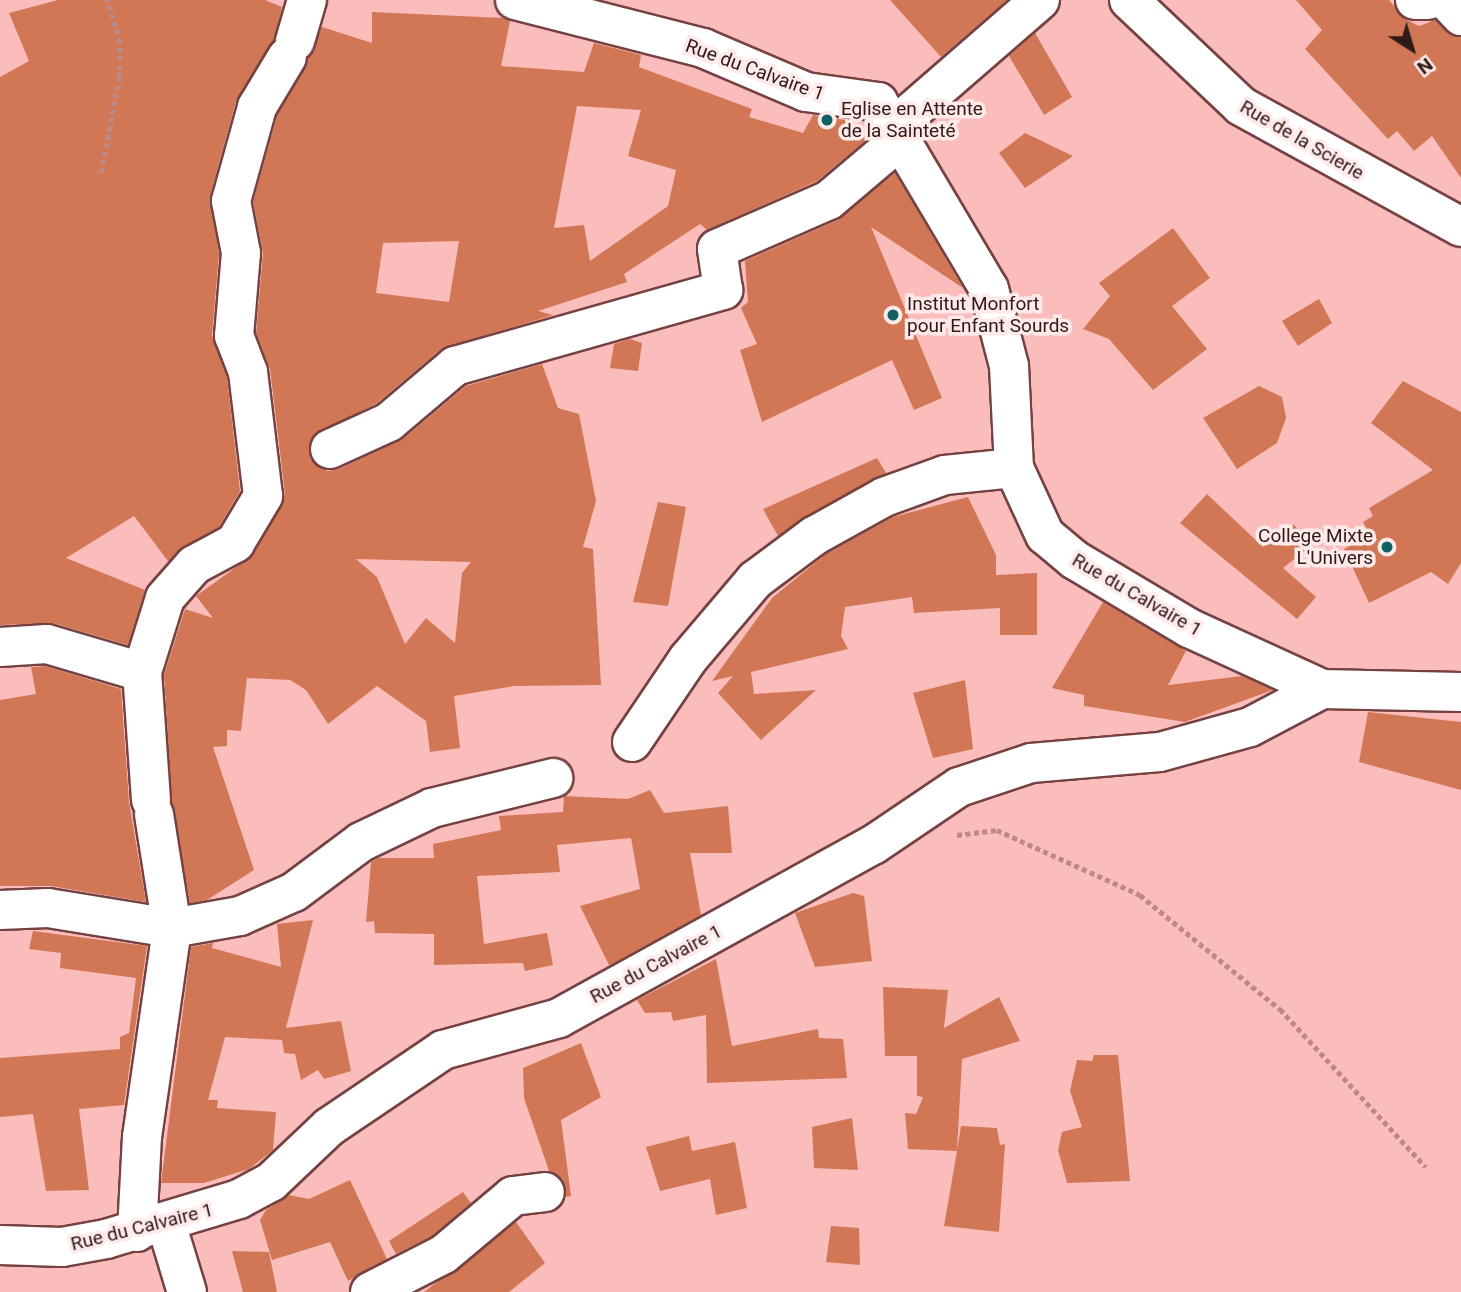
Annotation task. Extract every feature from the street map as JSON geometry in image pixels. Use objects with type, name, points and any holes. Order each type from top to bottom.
[{"type":"street","points":[[187,1292],[151,1228],[142,1138],[172,928],[152,807],[142,672],[174,583],[235,543],[263,496],[248,372],[234,336],[241,253],[231,201],[257,107],[291,49],[307,0]]},
{"type":"street","name":"Rue du Calvaire 1","points":[[515,0],[703,48],[806,92],[878,102],[899,132],[989,289],[1009,366],[1014,468],[1045,535],[1075,560],[1189,628],[1322,689]]},
{"type":"street","points":[[330,449],[389,422],[456,366],[723,290],[717,249],[829,200],[1040,0]]},
{"type":"street","name":"Rue de la Scierie","points":[[1129,0],[1241,106],[1461,227]]},
{"type":"street","points":[[1415,0],[1428,0]]},
{"type":"street","points":[[1446,0],[1461,16]]},
{"type":"street","points":[[632,742],[688,659],[755,580],[814,536],[884,497],[946,475],[1014,468]]},
{"type":"street","points":[[0,648],[47,643],[142,672]]},
{"type":"street","name":"Rue du Calvaire 1","points":[[0,1245],[62,1247],[151,1228],[193,1218],[271,1182],[329,1127],[443,1050],[559,1017],[873,845],[959,787],[1031,763],[1160,752],[1250,727],[1322,689],[1458,680]]},
{"type":"street","points":[[0,910],[48,908],[172,928],[240,916],[294,892],[361,842],[432,808],[553,778]]},
{"type":"street","points":[[370,1292],[444,1254],[513,1196],[545,1192]]},
{"type":"path","points":[[101,173],[119,78],[120,43],[107,0]]},
{"type":"path","points":[[942,837],[997,830],[1140,895],[1280,1009],[1426,1167]]},
{"type":"building","points":[[58,0],[265,0],[282,7],[274,40],[236,101],[210,196],[219,254],[212,335],[227,377],[240,491],[219,527],[168,561],[134,516],[66,558],[145,590],[128,645],[53,623],[0,625],[0,77],[29,61],[9,13]]},
{"type":"building","points":[[890,0],[1007,0],[941,57]]},
{"type":"building","points":[[1296,0],[1389,0],[1405,19],[1419,26],[1435,20],[1461,37],[1461,178],[1432,136],[1414,151],[1397,131],[1388,139],[1305,49],[1322,30]]},
{"type":"building","points":[[372,12],[503,18],[510,21],[501,66],[584,72],[594,43],[641,55],[639,67],[752,109],[749,117],[803,133],[813,115],[845,120],[871,136],[817,181],[707,230],[700,224],[624,274],[627,282],[538,311],[553,315],[441,349],[377,403],[313,436],[310,459],[327,471],[339,469],[403,439],[466,386],[542,364],[558,408],[579,414],[596,501],[583,547],[593,549],[601,685],[514,686],[454,696],[460,748],[430,752],[426,721],[377,686],[328,724],[306,690],[290,680],[247,678],[241,731],[227,730],[227,746],[213,747],[254,870],[207,900],[190,903],[172,803],[164,675],[185,609],[213,618],[196,596],[253,555],[285,494],[270,369],[256,333],[263,254],[253,202],[277,116],[322,27],[372,43]],"holes":[[[577,106],[641,110],[628,156],[676,170],[668,206],[590,261],[584,225],[554,228]],[[459,241],[449,302],[376,293],[383,243]],[[356,559],[471,562],[462,573],[455,643],[426,618],[405,644],[377,577]]]},
{"type":"building","points":[[1035,33],[1072,97],[1044,115],[1009,56]]},
{"type":"building","points":[[1025,133],[1073,156],[1025,188],[999,153]]},
{"type":"building","points":[[895,173],[963,288],[871,227],[942,398],[914,410],[892,360],[762,422],[740,350],[757,344],[741,308],[748,302],[745,261],[838,220]]},
{"type":"building","points":[[1173,228],[1210,278],[1172,306],[1207,349],[1153,390],[1109,339],[1083,329],[1110,296],[1099,283]]},
{"type":"building","points":[[1319,299],[1332,323],[1298,346],[1282,321]]},
{"type":"building","points":[[630,339],[642,343],[638,371],[610,368],[614,344]]},
{"type":"building","points":[[1403,381],[1461,412],[1461,563],[1448,584],[1431,572],[1369,603],[1344,549],[1370,535],[1363,522],[1373,516],[1369,508],[1433,470],[1371,423]]},
{"type":"building","points":[[1259,386],[1282,397],[1286,418],[1277,443],[1237,469],[1203,418]]},
{"type":"building","points":[[877,458],[886,473],[778,536],[763,509]]},
{"type":"building","points":[[1207,494],[1263,547],[1293,524],[1312,545],[1283,568],[1316,597],[1297,619],[1180,523]]},
{"type":"building","points":[[968,497],[996,555],[996,575],[1037,573],[1037,635],[1000,635],[1000,608],[914,613],[912,597],[845,607],[841,636],[848,649],[751,672],[754,694],[816,690],[761,740],[718,693],[733,676],[712,681],[772,598],[826,554],[893,517]]},
{"type":"building","points":[[658,502],[686,507],[668,606],[633,602]]},
{"type":"building","points":[[1103,602],[1186,651],[1168,685],[1242,676],[1273,690],[1185,722],[1084,706],[1084,695],[1052,688]]},
{"type":"building","points":[[45,666],[121,689],[129,802],[146,902],[51,886],[0,886],[0,700],[36,694],[31,667]]},
{"type":"building","points":[[965,680],[973,749],[933,758],[913,693]]},
{"type":"building","points":[[1368,712],[1461,722],[1461,790],[1359,762]]},
{"type":"building","points":[[650,790],[664,813],[728,806],[732,853],[690,853],[701,915],[614,963],[609,965],[580,906],[640,889],[631,838],[557,845],[560,872],[477,876],[484,944],[547,933],[553,965],[525,971],[523,963],[434,965],[434,934],[375,933],[374,921],[366,922],[371,862],[378,858],[434,858],[433,844],[501,830],[499,816],[563,812],[564,796],[628,799]]},
{"type":"building","points":[[853,893],[864,896],[872,961],[815,967],[795,913]]},
{"type":"building","points":[[313,920],[286,1028],[341,1021],[351,1071],[324,1079],[318,1070],[301,1080],[295,1054],[284,1053],[282,1040],[225,1037],[208,1100],[218,1100],[217,1108],[276,1112],[273,1150],[249,1169],[204,1183],[161,1183],[191,947],[213,943],[212,948],[281,967],[277,924]]},
{"type":"building","points":[[33,931],[147,946],[124,1105],[79,1109],[89,1190],[46,1191],[33,1114],[0,1117],[0,1058],[120,1049],[120,1037],[129,1033],[136,978],[60,968],[61,953],[29,949]]},
{"type":"building","points":[[716,959],[732,1046],[818,1029],[819,1038],[843,1039],[847,1078],[707,1083],[706,1015],[673,1021],[671,1012],[645,1013],[637,1000]]},
{"type":"building","points":[[883,987],[948,990],[944,1028],[999,997],[1020,1041],[962,1059],[957,1151],[908,1149],[905,1113],[916,1114],[923,1097],[917,1096],[917,1056],[885,1056]]},
{"type":"building","points":[[581,1043],[601,1097],[561,1120],[571,1196],[566,1197],[563,1179],[549,1171],[524,1098],[523,1068]]},
{"type":"building","points":[[1094,1055],[1118,1055],[1130,1181],[1067,1183],[1058,1150],[1062,1132],[1082,1127],[1070,1091],[1077,1060],[1092,1061]]},
{"type":"building","points":[[852,1118],[858,1170],[814,1168],[812,1127]]},
{"type":"building","points":[[961,1126],[997,1128],[1000,1145],[1005,1144],[999,1232],[944,1226]]},
{"type":"building","points":[[689,1136],[692,1151],[735,1142],[747,1208],[716,1215],[710,1179],[660,1191],[646,1147]]},
{"type":"building","points":[[350,1180],[387,1259],[348,1281],[330,1242],[272,1260],[260,1220],[266,1210],[289,1195],[309,1199]]},
{"type":"building","points":[[463,1192],[471,1203],[432,1236],[396,1254],[389,1241]]},
{"type":"building","points":[[516,1222],[545,1263],[509,1292],[424,1292]]},
{"type":"building","points":[[831,1226],[859,1228],[860,1265],[826,1262]]},
{"type":"building","points":[[232,1251],[269,1252],[277,1292],[243,1292]]},
{"type":"place","name":"Eglise en Attente de la Sainteté","points":[[827,120]]},
{"type":"place","name":"Institut Monfort pour Enfant Sourds","points":[[893,315]]},
{"type":"place","name":"College Mixte L'Univers","points":[[1387,547]]}]
